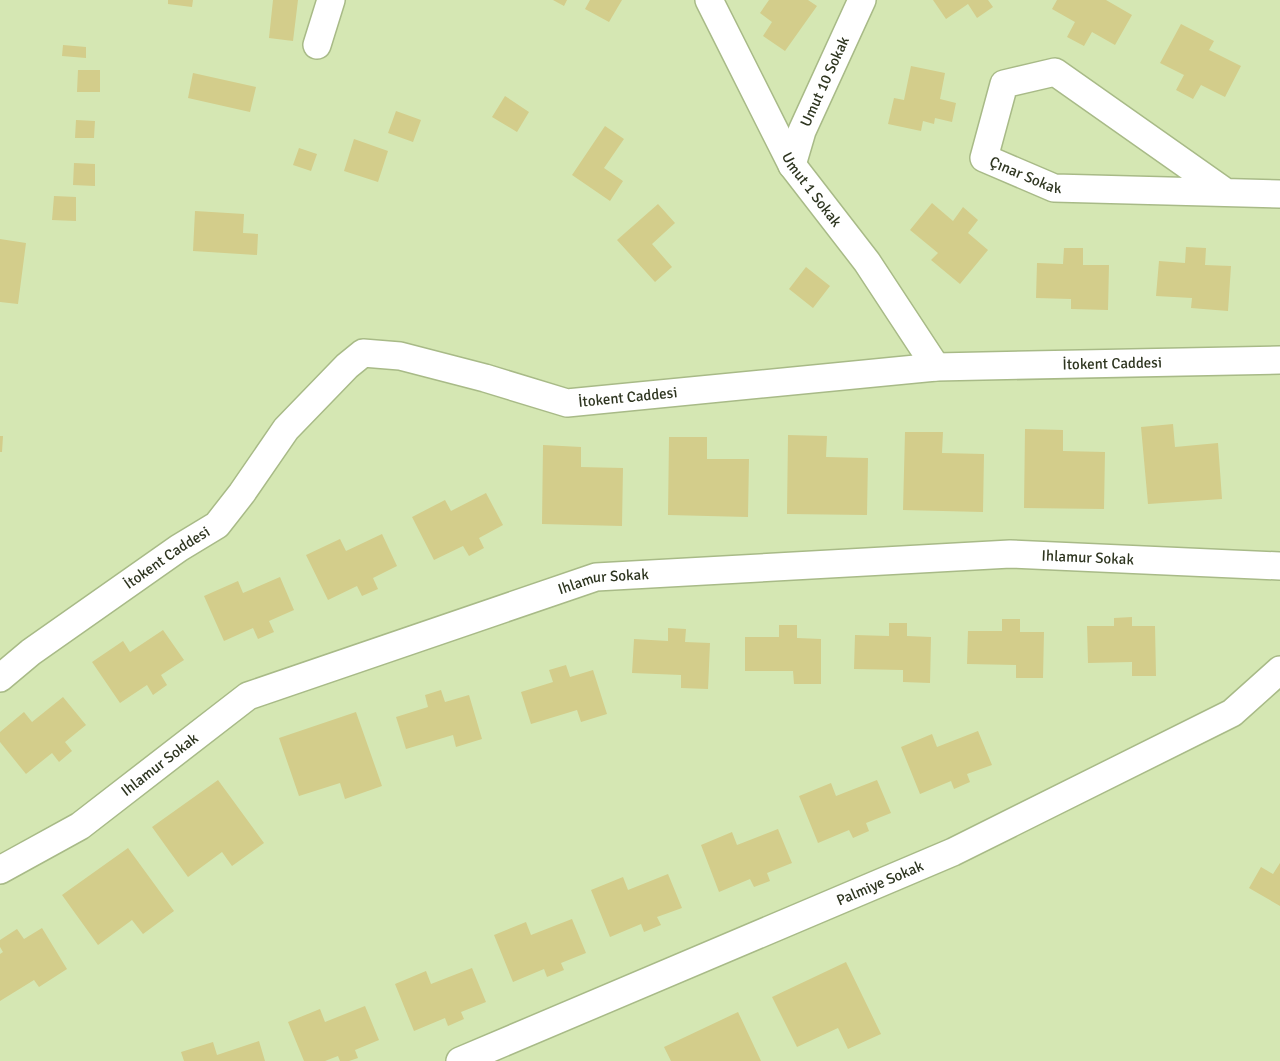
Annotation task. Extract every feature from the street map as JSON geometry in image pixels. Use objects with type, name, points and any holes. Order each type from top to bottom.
[{"type":"street","points":[[317,45],[331,0]]},
{"type":"street","name":"Umut 1 Sokak","points":[[709,0],[792,165],[867,262],[936,367]]},
{"type":"street","name":"Umut 10 Sokak","points":[[792,165],[802,131],[862,0]]},
{"type":"street","name":"Çınar Sokak","points":[[1224,191],[1055,72],[1004,84],[984,158],[1054,188],[1280,194]]},
{"type":"street","name":"İtokent Caddesi","points":[[0,678],[40,645],[179,548],[217,525],[286,429],[363,353],[400,356],[485,378],[567,403],[936,367],[1280,360]]},
{"type":"street","name":"Ihlamur Sokak","points":[[0,870],[80,826],[248,696],[596,577],[1010,554],[1280,566]]},
{"type":"street","name":"Palmiye Sokak","points":[[460,1061],[953,852],[1232,713],[1280,670]]},
{"type":"building","points":[[168,0],[193,0],[192,7],[168,4]]},
{"type":"building","points":[[273,0],[298,0],[293,41],[269,38]]},
{"type":"building","points":[[553,0],[567,0],[564,6]]},
{"type":"building","points":[[590,0],[622,0],[609,22],[585,9]]},
{"type":"building","points":[[769,0],[808,0],[817,6],[785,51],[763,36],[772,22],[760,13]]},
{"type":"building","points":[[933,0],[988,0],[993,7],[977,18],[968,4],[946,19]]},
{"type":"building","points":[[1057,0],[1106,0],[1132,15],[1115,45],[1092,32],[1084,46],[1067,37],[1075,22],[1052,9]]},
{"type":"building","points":[[1181,24],[1214,41],[1209,50],[1241,66],[1225,97],[1201,85],[1193,99],[1176,90],[1184,75],[1160,63]]},
{"type":"building","points":[[63,45],[86,47],[86,58],[62,56]]},
{"type":"building","points":[[911,66],[945,73],[940,99],[956,103],[952,122],[935,118],[934,124],[923,121],[921,131],[888,124],[894,98],[904,100]]},
{"type":"building","points":[[78,70],[100,70],[100,92],[77,92]]},
{"type":"building","points":[[193,73],[256,87],[250,112],[188,98]]},
{"type":"building","points":[[505,96],[529,112],[517,132],[492,117]]},
{"type":"building","points":[[396,111],[421,120],[413,142],[388,133]]},
{"type":"building","points":[[76,120],[95,121],[94,138],[75,138]]},
{"type":"building","points":[[605,126],[624,139],[604,168],[623,181],[610,201],[572,175]]},
{"type":"building","points":[[354,139],[388,151],[378,182],[344,171]]},
{"type":"building","points":[[299,148],[317,154],[311,171],[293,165]]},
{"type":"building","points":[[74,163],[95,164],[95,186],[73,185]]},
{"type":"building","points":[[54,196],[76,197],[76,221],[52,220]]},
{"type":"building","points":[[932,203],[953,221],[963,207],[978,220],[968,233],[988,250],[960,284],[931,260],[938,253],[910,230]]},
{"type":"building","points":[[658,204],[675,223],[652,244],[672,267],[655,282],[617,240]]},
{"type":"building","points":[[195,211],[244,214],[243,233],[258,234],[257,255],[193,251]]},
{"type":"building","points":[[0,239],[26,243],[18,304],[0,302]]},
{"type":"building","points":[[1186,247],[1206,248],[1205,265],[1231,266],[1228,311],[1191,308],[1192,298],[1156,296],[1159,261],[1185,263]]},
{"type":"building","points":[[1064,248],[1083,248],[1083,265],[1109,265],[1108,310],[1071,309],[1071,299],[1036,298],[1037,263],[1063,264]]},
{"type":"building","points":[[806,267],[830,286],[813,308],[789,289]]},
{"type":"building","points":[[1173,424],[1175,447],[1218,443],[1222,499],[1148,504],[1141,427]]},
{"type":"building","points":[[1025,429],[1063,430],[1063,451],[1105,452],[1104,509],[1024,508]]},
{"type":"building","points":[[905,432],[943,432],[942,453],[984,454],[983,512],[903,510]]},
{"type":"building","points":[[788,435],[827,436],[826,457],[868,458],[867,515],[787,514]]},
{"type":"building","points":[[0,436],[3,436],[2,452],[0,452]]},
{"type":"building","points":[[669,437],[707,437],[707,459],[749,459],[748,517],[668,515]]},
{"type":"building","points":[[543,445],[581,447],[581,467],[623,468],[622,526],[542,524]]},
{"type":"building","points":[[486,493],[503,525],[479,538],[484,548],[469,556],[463,546],[434,560],[412,517],[445,500],[451,511]]},
{"type":"building","points":[[382,534],[397,566],[373,578],[378,589],[362,596],[357,586],[328,600],[306,555],[340,539],[346,551]]},
{"type":"building","points":[[280,577],[294,610],[269,621],[274,632],[258,639],[253,628],[224,641],[204,596],[238,581],[243,593]]},
{"type":"building","points":[[1132,617],[1132,626],[1155,626],[1156,676],[1132,676],[1132,662],[1088,663],[1087,626],[1114,626],[1114,618]]},
{"type":"building","points":[[1002,619],[1020,619],[1020,632],[1044,632],[1043,678],[1016,678],[1016,665],[967,664],[968,631],[1002,631]]},
{"type":"building","points":[[889,623],[907,623],[907,636],[931,637],[930,683],[903,682],[903,670],[854,669],[855,635],[889,636]]},
{"type":"building","points":[[779,625],[797,625],[797,638],[821,639],[821,684],[794,684],[793,671],[745,671],[745,637],[779,637]]},
{"type":"building","points":[[668,628],[686,629],[685,642],[710,643],[708,689],[681,688],[681,675],[632,673],[634,639],[668,641]]},
{"type":"building","points":[[163,630],[184,660],[161,675],[167,685],[153,695],[147,685],[120,703],[92,662],[123,641],[130,652]]},
{"type":"building","points":[[566,665],[570,677],[593,670],[607,714],[581,722],[577,710],[531,724],[521,692],[553,682],[549,670]]},
{"type":"building","points":[[441,690],[445,702],[469,695],[482,739],[456,747],[453,735],[406,749],[396,717],[428,707],[425,695]]},
{"type":"building","points":[[63,697],[86,725],[65,742],[72,751],[59,762],[52,753],[26,774],[0,742],[0,732],[24,712],[32,722]]},
{"type":"building","points":[[356,712],[382,786],[345,799],[340,783],[299,796],[279,738]]},
{"type":"building","points":[[978,731],[992,765],[967,774],[970,782],[954,789],[951,781],[920,794],[901,747],[932,734],[937,747]]},
{"type":"building","points":[[218,780],[264,843],[232,866],[222,852],[188,877],[152,827]]},
{"type":"building","points":[[877,780],[891,813],[866,823],[869,831],[853,838],[849,830],[818,843],[799,796],[831,783],[836,796]]},
{"type":"building","points":[[778,829],[792,863],[767,873],[770,881],[754,887],[750,879],[719,892],[701,845],[732,832],[737,845]]},
{"type":"building","points":[[128,848],[174,911],[143,934],[132,920],[98,945],[62,895]]},
{"type":"building","points":[[1280,863],[1280,906],[1249,888],[1261,867],[1273,874]]},
{"type":"building","points":[[668,874],[682,908],[657,917],[661,925],[644,932],[641,924],[610,937],[591,890],[623,877],[628,890]]},
{"type":"building","points":[[572,919],[586,953],[561,963],[564,970],[547,977],[544,969],[513,982],[494,935],[526,922],[531,935]]},
{"type":"building","points":[[42,928],[67,969],[39,987],[34,980],[0,1001],[0,954],[3,952],[0,940],[17,929],[24,939]]},
{"type":"building","points":[[846,962],[881,1034],[848,1049],[838,1028],[797,1047],[772,997]]},
{"type":"building","points":[[472,968],[486,1002],[461,1012],[464,1019],[448,1026],[445,1018],[414,1031],[395,984],[426,971],[431,984]]},
{"type":"building","points":[[365,1006],[379,1040],[355,1050],[358,1058],[349,1061],[340,1061],[338,1056],[325,1061],[304,1061],[288,1022],[320,1009],[325,1022]]},
{"type":"building","points":[[738,1012],[761,1061],[671,1061],[664,1047]]},
{"type":"building","points":[[259,1041],[265,1061],[184,1061],[181,1052],[213,1042],[217,1055]]}]
